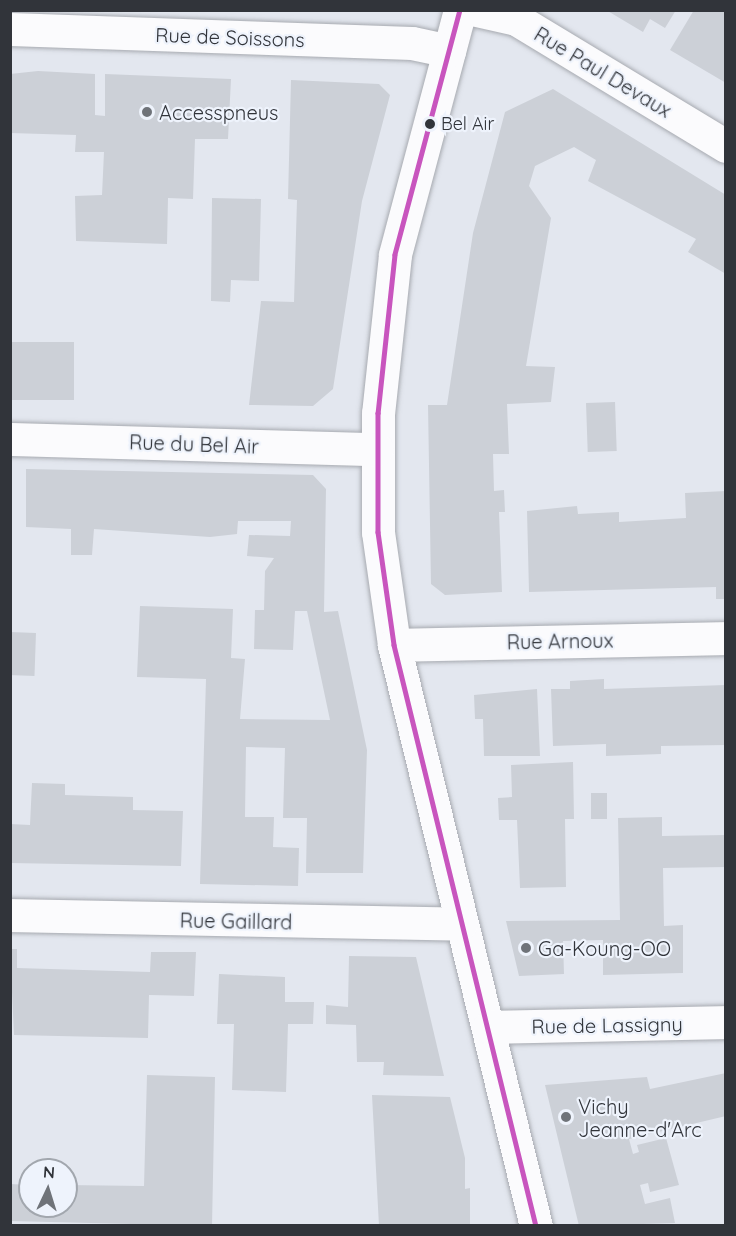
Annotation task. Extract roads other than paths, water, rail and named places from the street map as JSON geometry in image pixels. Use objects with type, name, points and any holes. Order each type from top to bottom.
[{"type":"street","points":[[460,10],[395,255],[377,449],[378,532],[394,645],[536,1226]]},
{"type":"street","name":"Rue Paul Devaux","points":[[476,10],[516,20],[726,146]]},
{"type":"street","name":"Rue de Soissons","points":[[10,29],[412,43],[449,51]]},
{"type":"street","name":"Rue du Bel Air","points":[[10,440],[377,449]]},
{"type":"street","name":"Rue Arnoux","points":[[394,645],[726,638]]},
{"type":"street","name":"Rue Gaillard","points":[[10,915],[461,924]]},
{"type":"street","name":"Rue de Lassigny","points":[[489,1027],[726,1022]]},
{"type":"place","name":"Accesspneus","points":[[147,112]]},
{"type":"place","name":"Bel Air","points":[[430,124]]},
{"type":"place","name":"Ga-Koung-OO","points":[[526,948]]},
{"type":"place","name":"Vichy Jeanne-d'Arc","points":[[566,1117]]}]
